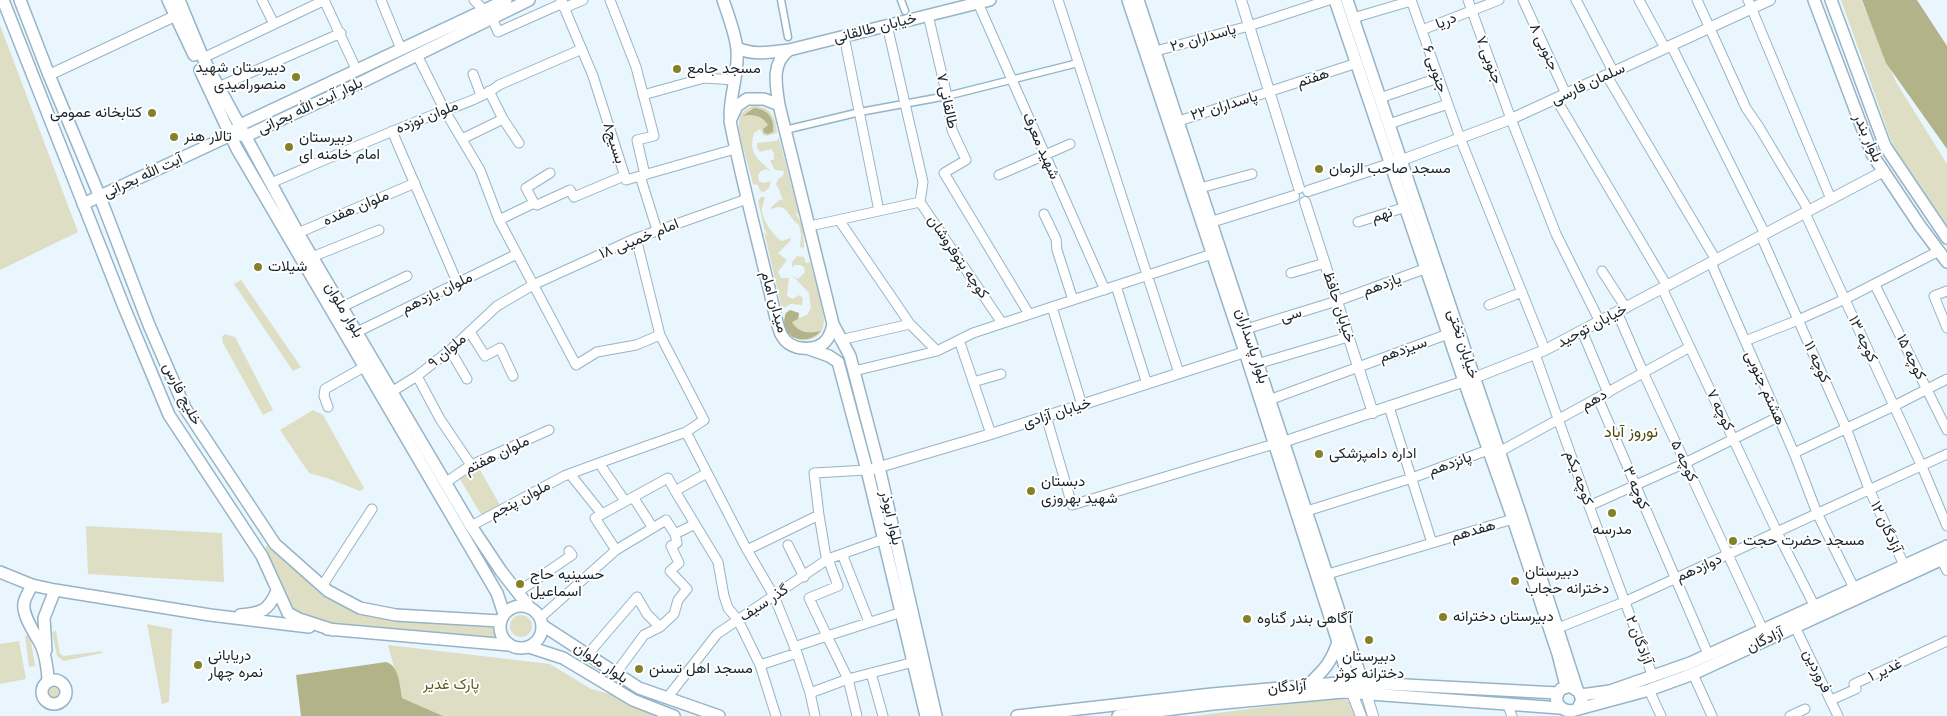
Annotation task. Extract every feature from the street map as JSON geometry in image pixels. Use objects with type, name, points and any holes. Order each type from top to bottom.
[{"type":"main road","name":"خلیج فارس","points":[[3,0],[130,322],[169,415],[262,556],[288,613],[299,619],[333,630]]},
{"type":"main road","name":"خلیج فارس","points":[[20,0],[48,75],[100,197],[145,316],[182,399],[190,416],[275,544],[322,586],[360,608],[396,615],[502,618]]},
{"type":"main road","name":"بلوار ملوان","points":[[168,0],[231,135],[341,312],[356,332],[393,391],[471,526],[501,571],[530,608]]},
{"type":"main road","name":"بلوار ملوان","points":[[179,0],[202,58],[341,312],[364,367],[496,593],[502,618]]},
{"type":"main road","name":"بلوار آیت الله بحرانی","points":[[231,135],[246,136],[417,55],[488,14],[506,0]]},
{"type":"main road","name":"بلوار آیت الله بحرانی","points":[[231,135],[240,125],[401,49],[488,14],[529,0]]},
{"type":"main road","points":[[724,0],[737,48]]},
{"type":"main road","name":"خیابان طالقانی","points":[[737,48],[748,53],[757,54],[789,50],[973,2],[990,0]]},
{"type":"main road","name":"بلوار پاسداران","points":[[1128,0],[1165,94],[1178,121],[1269,400],[1279,443],[1327,591],[1364,687]]},
{"type":"main road","name":"بلوار پاسداران","points":[[1138,0],[1156,51],[1165,94],[1212,254],[1245,352],[1307,511],[1328,574],[1327,591],[1350,687]]},
{"type":"main road","name":"خیابان تختی","points":[[1335,0],[1357,63],[1396,161],[1493,451],[1558,628],[1571,691]]},
{"type":"main road","name":"خیابان تختی","points":[[1347,0],[1389,124],[1406,207],[1448,334],[1469,380]]},
{"type":"main road","name":"بلوار بندر","points":[[1814,0],[1872,154],[1947,262]]},
{"type":"main road","name":"بلوار بندر","points":[[1831,0],[1885,146],[1947,238]]},
{"type":"main road","points":[[1830,40],[1844,34]]},
{"type":"main road","name":"میدان امام","points":[[737,48],[730,98],[730,120],[736,149],[781,336],[792,346],[800,349],[809,349]]},
{"type":"main road","points":[[789,50],[779,59],[776,71],[779,105],[833,324],[825,343],[809,349]]},
{"type":"main road","points":[[332,83],[338,93]]},
{"type":"main road","points":[[730,120],[737,106],[747,99],[764,99],[779,105]]},
{"type":"main road","name":"آیت الله بحرانی","points":[[83,204],[231,135]]},
{"type":"main road","points":[[130,322],[145,316]]},
{"type":"main road","name":"بلوار ابوذر","points":[[833,324],[850,356],[854,371],[879,467],[936,716]]},
{"type":"main road","points":[[809,349],[829,356],[838,362],[842,355],[850,356]]},
{"type":"main road","name":"بلوار ابوذر","points":[[838,362],[867,470],[926,716]]},
{"type":"main road","name":"خیابان تختی","points":[[1493,451],[1513,519],[1571,691]]},
{"type":"main road","name":"آزادگان","points":[[1017,716],[1308,685],[1610,691],[1690,664],[1708,654],[1947,546]]},
{"type":"main road","name":"آزادگان","points":[[1364,687],[1560,708],[1571,712],[1578,708],[1649,690],[1693,674],[1796,626],[1945,562]]},
{"type":"main road","name":"خلیج فارس","points":[[0,572],[32,585],[55,590],[220,617],[333,630],[510,646]]},
{"type":"main road","points":[[32,585],[24,604],[25,616],[36,638],[41,643],[52,681],[44,618],[55,590]]},
{"type":"main road","points":[[220,617],[262,611],[270,606],[277,591]]},
{"type":"main road","points":[[520,606],[530,608],[541,621],[539,638],[529,647],[523,649],[510,646],[501,635],[502,618],[511,608],[520,606]]},
{"type":"main road","name":"بلوار ملوان","points":[[541,621],[638,688],[720,716]]},
{"type":"main road","points":[[1308,685],[1326,668],[1333,657],[1338,642]]},
{"type":"main road","name":"بلوار ملوان","points":[[529,647],[563,658],[633,700],[674,716]]},
{"type":"main road","name":"آزادگان","points":[[1118,716],[1350,687]]},
{"type":"main road","points":[[1560,708],[1556,701],[1571,691],[1581,704],[1578,708]]},
{"type":"street","points":[[262,0],[274,24]]},
{"type":"street","points":[[202,58],[325,0],[357,71]]},
{"type":"street","points":[[381,0],[401,49]]},
{"type":"street","points":[[474,0],[488,14],[498,32],[562,4],[583,0]]},
{"type":"street","points":[[610,0],[636,67],[654,136],[637,140],[643,176],[657,230]]},
{"type":"street","points":[[781,0],[788,37]]},
{"type":"street","points":[[901,0],[905,11]]},
{"type":"street","points":[[1058,0],[1179,373]]},
{"type":"street","name":"خیابان حافظ","points":[[1241,0],[1373,413]]},
{"type":"street","name":"پاسداران ۲۰","points":[[1156,51],[1249,26],[1329,0]]},
{"type":"street","name":"۷ جنوبی","points":[[1468,0],[1511,119],[1556,234],[1600,322]]},
{"type":"street","name":"دریا","points":[[1422,30],[1499,0]]},
{"type":"street","name":"۸ جنوبی","points":[[1523,0],[1566,94]]},
{"type":"street","name":"هشتم جنوبی","points":[[1576,0],[1610,74],[1714,261],[1745,341],[1794,453],[1817,513],[1854,588]]},
{"type":"street","name":"کوچه ۱۱","points":[[1639,0],[1668,46],[1763,235],[1846,428],[1868,489]]},
{"type":"street","name":"کوچه ۱۳","points":[[1697,0],[1746,108],[1759,126],[1807,212],[1947,526]]},
{"type":"street","name":"سلمان فارسی","points":[[1211,222],[1302,194],[1511,119],[1710,27],[1750,4],[1770,0]]},
{"type":"street","points":[[1353,18],[1411,1]]},
{"type":"street","name":"۶ جنوبی","points":[[1411,1],[1460,138],[1522,292]]},
{"type":"street","name":"شهید معرف","points":[[973,2],[1045,154],[1105,290]]},
{"type":"street","name":"بسیج۸","points":[[562,4],[592,76],[626,180],[736,149]]},
{"type":"street","points":[[1750,4],[1831,199]]},
{"type":"street","name":"طالقانی ۷","points":[[928,15],[947,96],[952,130],[966,160],[944,173],[1029,314]]},
{"type":"street","points":[[48,75],[175,16]]},
{"type":"street","points":[[887,25],[923,182],[920,202]]},
{"type":"street","points":[[218,88],[341,33]]},
{"type":"street","points":[[844,36],[879,211]]},
{"type":"street","name":"ملوان نوزده","points":[[271,183],[485,93],[499,85],[582,49]]},
{"type":"street","points":[[417,55],[445,110],[480,170],[499,220],[576,365],[597,352],[636,345],[660,335]]},
{"type":"street","points":[[785,130],[860,112],[947,96],[1078,63]]},
{"type":"street","name":"هفتم","points":[[1270,92],[1357,63]]},
{"type":"street","points":[[473,74],[519,143]]},
{"type":"street","points":[[643,95],[704,78],[734,80]]},
{"type":"street","points":[[1380,98],[1438,78]]},
{"type":"street","name":"پاسداران ۲۲","points":[[1178,121],[1270,92]]},
{"type":"street","name":"کوچه ۷","points":[[1556,99],[1665,287],[1690,347],[1777,532],[1815,607]]},
{"type":"street","points":[[1389,124],[1448,104]]},
{"type":"street","points":[[462,139],[503,119]]},
{"type":"street","points":[[392,131],[457,282]]},
{"type":"street","points":[[999,175],[1070,144]]},
{"type":"street","name":"خیابان توحید","points":[[1279,443],[1469,380],[1540,352],[1884,171]]},
{"type":"street","points":[[534,203],[526,188],[550,173]]},
{"type":"street","points":[[1200,188],[1252,174]]},
{"type":"street","points":[[499,220],[534,203],[537,205],[570,190],[574,196],[624,176]]},
{"type":"street","name":"ملوان هفده","points":[[298,232],[415,183]]},
{"type":"street","name":"امام خمینی ۱۸","points":[[497,306],[533,285],[636,238],[748,199]]},
{"type":"street","name":"کوچه پتوفروشان","points":[[810,226],[920,202],[1002,323]]},
{"type":"street","name":"نهم","points":[[1358,222],[1406,207]]},
{"type":"street","points":[[1044,214],[1056,239],[1057,250],[1073,300]]},
{"type":"street","points":[[839,220],[910,324],[937,351]]},
{"type":"street","points":[[312,257],[380,230]]},
{"type":"street","points":[[636,238],[660,335],[704,420],[686,432],[747,550],[774,596],[796,650],[810,693],[815,716]]},
{"type":"street","points":[[1745,341],[1845,299],[1939,251]]},
{"type":"street","name":"ملوان یازدهم","points":[[356,332],[517,254]]},
{"type":"street","points":[[854,371],[937,351],[1002,323],[1212,254]]},
{"type":"street","points":[[1291,273],[1325,263]]},
{"type":"street","name":"یازدهم","points":[[1337,301],[1427,268]]},
{"type":"street","name":"کوچه ۵","points":[[1602,271],[1622,310],[1643,372],[1763,630]]},
{"type":"street","points":[[341,312],[407,276]]},
{"type":"street","name":"کوچه ۱۵","points":[[1875,285],[1947,430]]},
{"type":"street","points":[[1116,286],[1147,384]]},
{"type":"street","points":[[1947,291],[1934,296],[1947,328]]},
{"type":"street","points":[[1489,305],[1522,292]]},
{"type":"street","name":"کوچه یکم","points":[[1522,292],[1558,421],[1624,602]]},
{"type":"street","name":"سی","points":[[1246,329],[1337,301]]},
{"type":"street","name":"ملوان ۹","points":[[393,391],[450,350],[497,306]]},
{"type":"street","points":[[1052,307],[1082,404]]},
{"type":"street","points":[[840,340],[910,324]]},
{"type":"street","points":[[1582,331],[1608,393]]},
{"type":"street","points":[[470,332],[485,356],[500,348],[513,376]]},
{"type":"street","name":"سیزدهم","points":[[1269,400],[1448,334]]},
{"type":"street","points":[[1257,364],[1348,337]]},
{"type":"street","points":[[959,340],[991,434]]},
{"type":"street","name":"دهم","points":[[1493,451],[1558,421],[1690,347]]},
{"type":"street","points":[[450,350],[467,379]]},
{"type":"street","name":"خیابان آزادی","points":[[867,470],[991,434],[1245,352]]},
{"type":"street","points":[[328,408],[324,396],[325,389],[364,367]]},
{"type":"street","points":[[973,382],[1001,374]]},
{"type":"street","points":[[416,376],[440,419],[472,465]]},
{"type":"street","points":[[1794,453],[1947,379]]},
{"type":"street","name":"کوچه ۳","points":[[1598,398],[1674,579],[1708,654]]},
{"type":"street","points":[[1389,407],[1432,543]]},
{"type":"street","points":[[1046,416],[1072,505],[1279,443]]},
{"type":"street","points":[[1589,506],[1685,463],[1778,416]]},
{"type":"street","name":"ملوان هفتم","points":[[445,483],[472,465],[550,430]]},
{"type":"street","name":"ملوان پنجم","points":[[471,526],[570,474],[686,432]]},
{"type":"street","name":"پانزدهم","points":[[1307,511],[1493,451]]},
{"type":"street","name":"دوازدهم","points":[[1558,628],[1624,602],[1947,454]]},
{"type":"street","points":[[599,463],[653,528]]},
{"type":"street","points":[[857,716],[848,680],[809,598],[838,586],[826,557],[814,473],[867,470]]},
{"type":"street","points":[[675,491],[707,473]]},
{"type":"street","points":[[570,474],[602,514]]},
{"type":"street","points":[[616,550],[595,518],[668,478],[718,562],[728,608],[738,620],[760,665],[776,716]]},
{"type":"street","name":"آزادگان ۱۲","points":[[1868,489],[1904,565]]},
{"type":"street","points":[[322,586],[372,509]]},
{"type":"street","points":[[747,550],[819,516]]},
{"type":"street","name":"هفدهم","points":[[1328,574],[1513,519]]},
{"type":"street","points":[[541,621],[616,550],[666,520],[675,534],[678,543],[671,546],[679,562],[670,571],[687,589],[678,600],[674,614],[660,628],[644,635],[616,673]]},
{"type":"street","points":[[675,534],[696,524]]},
{"type":"street","name":"گذر سیف","points":[[667,698],[712,639],[828,559],[884,539]]},
{"type":"street","points":[[788,545],[804,577]]},
{"type":"street","points":[[518,592],[572,555],[569,551]]},
{"type":"street","points":[[842,554],[869,622]]},
{"type":"street","points":[[588,654],[637,597],[646,614],[660,628]]},
{"type":"street","name":"آزادگان ۲","points":[[1624,602],[1653,677]]},
{"type":"street","points":[[760,665],[827,636],[902,612]]},
{"type":"street","name":"فروردین","points":[[1796,626],[1838,716]]},
{"type":"street","name":"غدیر ۱","points":[[1831,700],[1856,690],[1854,684],[1947,642]]},
{"type":"street","points":[[810,693],[871,673],[914,662]]},
{"type":"street","points":[[871,673],[883,716]]},
{"type":"street","points":[[1693,674],[1712,716]]},
{"type":"street","points":[[1350,687],[1361,716]]},
{"type":"street","points":[[1364,687],[1373,716]]},
{"type":"street","points":[[1649,690],[1661,716]]},
{"type":"street","points":[[1507,703],[1512,716]]},
{"type":"street","points":[[1790,716],[1805,709]]},
{"type":"green space","points":[[1841,0],[1861,0],[1896,82],[1947,164],[1947,227],[1896,154]]},
{"type":"green space","points":[[0,25],[78,232],[0,270]]},
{"type":"green space","points":[[753,106],[759,106],[771,113],[777,133],[767,136],[763,135],[760,129],[754,133],[752,140],[753,151],[756,156],[772,172],[766,169],[758,175],[759,181],[764,183],[771,181],[769,188],[764,192],[760,191],[758,185],[753,184],[739,128],[741,114]]},
{"type":"green space","points":[[779,138],[799,215],[795,212],[803,226],[804,248],[800,247],[801,235],[799,225],[781,207],[772,209],[771,207],[781,199],[785,202],[776,185],[778,179],[783,176],[784,171],[775,170],[770,161],[774,159],[774,153],[771,149],[760,152],[757,148],[757,143],[776,141]]},
{"type":"green space","points":[[761,197],[765,197],[762,210],[769,227],[782,241],[790,238],[791,240],[778,253],[787,260],[778,272],[781,278],[789,278],[787,296],[793,299],[799,295],[803,298],[802,305],[791,304],[782,309],[764,232],[768,236],[764,228],[758,201]]},
{"type":"green space","points":[[797,256],[804,257],[806,263],[810,262],[824,316],[821,331],[816,337],[808,340],[792,337],[784,323],[786,313],[790,310],[799,313],[799,318],[807,315],[811,308],[809,293],[792,275],[798,279],[805,272],[804,267],[800,265],[794,265],[792,268],[792,262]]},
{"type":"green space","points":[[241,280],[301,367],[293,371],[234,284]]},
{"type":"green space","points":[[225,334],[235,337],[273,410],[263,415],[223,343],[222,337]]},
{"type":"green space","points":[[313,410],[323,415],[364,488],[360,491],[309,473],[280,430]]},
{"type":"green space","points":[[479,468],[500,505],[482,516],[460,479]]},
{"type":"green space","points":[[86,526],[222,533],[224,582],[88,574]]},
{"type":"green space","points":[[266,546],[274,546],[358,610],[494,625],[497,631],[495,635],[488,639],[336,625],[303,615],[287,607],[264,553]]},
{"type":"green space","points":[[521,615],[529,618],[532,626],[529,634],[521,637],[513,634],[510,626],[513,618]]},
{"type":"green space","points":[[147,624],[172,629],[169,702],[162,704]]},
{"type":"green space","points":[[56,631],[60,654],[64,656],[102,651],[102,653],[64,661],[57,656],[52,632]]},
{"type":"green space","points":[[30,635],[35,666],[29,667],[25,636]]},
{"type":"green space","points":[[19,641],[26,679],[0,684],[0,644]]},
{"type":"green space","name":"پارک غدیر","points":[[388,645],[550,664],[591,689],[614,695],[657,716],[443,716],[402,698]]},
{"type":"green space","points":[[54,680],[63,683],[66,692],[63,701],[54,704],[45,701],[42,692],[45,683]]},
{"type":"green space","points":[[1335,698],[1350,702],[1357,716],[1193,716]]},
{"type":"shaded area","points":[[1862,0],[1917,0],[1947,46],[1947,149],[1886,63]]},
{"type":"shaded area","points":[[754,108],[763,110],[772,119],[773,132],[764,133],[763,129],[768,125],[761,117],[754,115],[743,116]]},
{"type":"shaded area","points":[[790,310],[799,313],[798,319],[792,322],[795,326],[809,332],[821,331],[807,339],[800,339],[789,334],[785,328],[784,321],[786,313]]},
{"type":"shaded area","points":[[386,662],[394,667],[402,698],[443,716],[301,716],[296,675]]},
{"type":"place","name":"مسجد جامع","points":[[677,69]]},
{"type":"place","name":"دبیرستان شهید منصورامیدی","points":[[296,77]]},
{"type":"place","name":"کتابخانه عمومی","points":[[152,113]]},
{"type":"place","name":"تالار هنر","points":[[174,137]]},
{"type":"place","name":"دبیرستان امام خامنه ای","points":[[289,147]]},
{"type":"place","name":"مسجد صاحب الزمان","points":[[1319,169]]},
{"type":"place","name":"شیلات","points":[[258,267]]},
{"type":"place","name":"اداره دامپزشکی","points":[[1319,454]]},
{"type":"place","name":"دبستان شهید بهروزی","points":[[1031,491]]},
{"type":"place","name":"مدرسه","points":[[1612,513]]},
{"type":"place","name":"مسجد حضرت حجت","points":[[1733,541]]},
{"type":"place","name":"دبیرستان دخترانه حجاب","points":[[1515,581]]},
{"type":"place","name":"حسینیه حاج اسماعیل","points":[[520,584]]},
{"type":"place","name":"دبیرستان دخترانه","points":[[1443,617]]},
{"type":"place","name":"آگاهی بندر گناوه","points":[[1247,619]]},
{"type":"place","name":"دبیرستان دخترانه کوثر","points":[[1369,640]]},
{"type":"place","name":"دریابانی نمره چهار","points":[[198,665]]},
{"type":"place","name":"مسجد اهل تسنن","points":[[639,669]]},
{"type":"district","name":"نوروز آباد","points":[[1631,432]]}]
